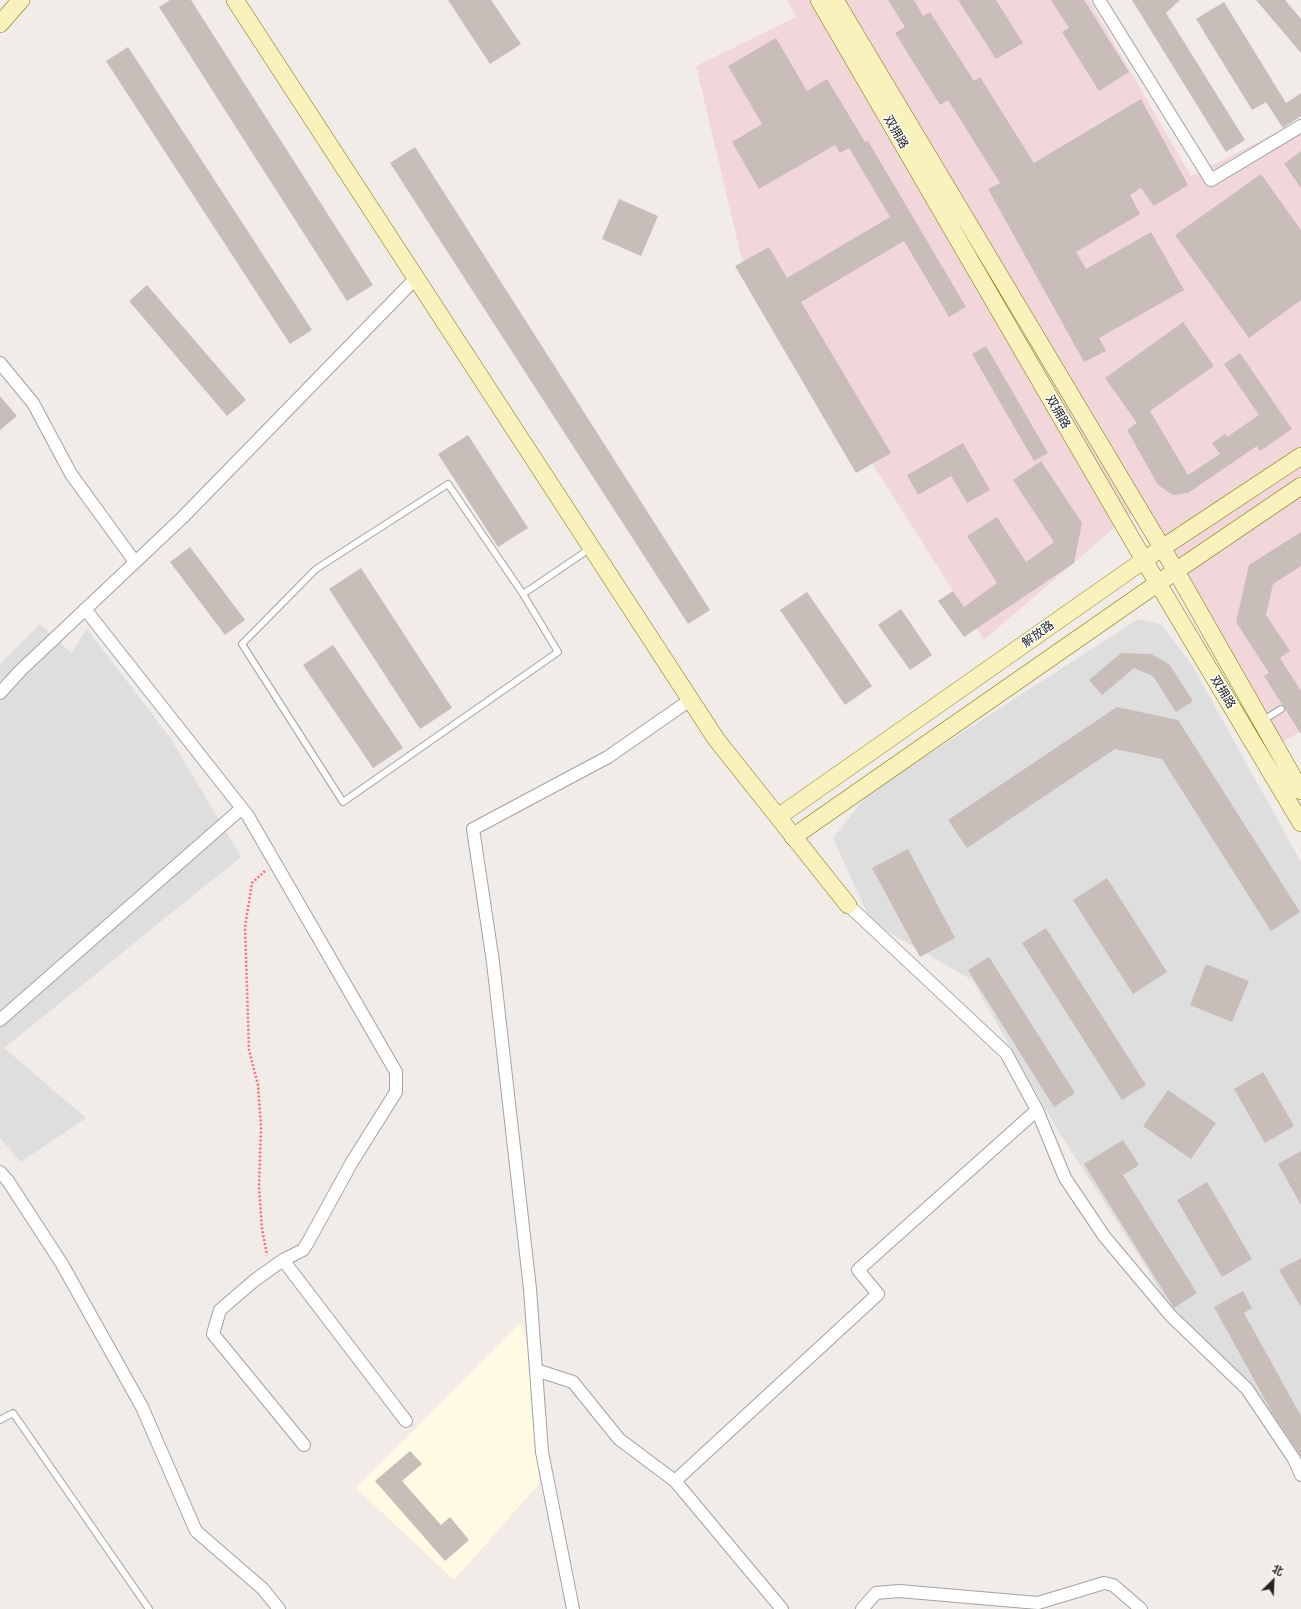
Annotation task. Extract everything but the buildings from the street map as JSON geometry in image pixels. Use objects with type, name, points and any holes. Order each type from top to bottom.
[{"type":"main road","points":[[0,24],[21,0]]},
{"type":"main road","points":[[235,0],[716,739],[848,905]]},
{"type":"main road","name":"双拥路","points":[[819,0],[1144,560],[1301,823]]},
{"type":"main road","name":"双拥路","points":[[835,0],[1176,571],[1301,792]]},
{"type":"main road","name":"解放路","points":[[778,817],[1144,560],[1301,456]]},
{"type":"main road","points":[[793,837],[1158,583],[1301,486]]},
{"type":"street","points":[[1098,0],[1211,180],[1301,126]]},
{"type":"street","points":[[0,693],[21,670],[182,518],[416,278]]},
{"type":"street","points":[[0,363],[33,402],[72,474],[135,562]]},
{"type":"street","points":[[85,609],[242,808],[275,862],[396,1072],[396,1092],[352,1162],[303,1250],[283,1260],[220,1310],[213,1334],[304,1445]]},
{"type":"street","points":[[573,1609],[542,1452],[530,1289],[493,962],[473,829],[608,757],[690,700]]},
{"type":"street","points":[[0,1020],[242,808]]},
{"type":"street","points":[[848,905],[1006,1053],[1037,1110],[1065,1178],[1104,1236],[1171,1316],[1247,1389],[1294,1459],[1301,1475]]},
{"type":"street","points":[[675,1481],[878,1294],[858,1270],[1037,1110]]},
{"type":"street","points":[[0,1172],[8,1181],[62,1264],[142,1407],[196,1531],[263,1589],[279,1609]]},
{"type":"street","points":[[283,1260],[406,1421]]},
{"type":"street","points":[[536,1370],[573,1382],[619,1439],[675,1481],[782,1609]]},
{"type":"street","points":[[862,1609],[876,1593],[891,1591],[1038,1603],[1104,1583],[1113,1585],[1141,1609]]},
{"type":"lane","points":[[448,484],[523,594],[558,652],[343,802],[242,644],[316,569],[448,484]]},
{"type":"lane","points":[[523,594],[591,548]]},
{"type":"lane","points":[[1261,721],[1281,709]]},
{"type":"lane","points":[[0,1420],[13,1413],[149,1609]]},
{"type":"path","points":[[270,1270],[262,1229],[259,1187],[261,1127],[258,1085],[249,1050],[245,927],[252,883],[275,862]]},
{"type":"shaded area","points":[[787,0],[1089,0],[1191,176],[1301,120],[1301,731],[1283,742],[1142,504],[984,640],[741,256],[696,66],[796,17]]},
{"type":"shaded area","points":[[1138,619],[1161,624],[1192,665],[1301,862],[1301,1480],[1256,1408],[1170,1309],[1148,1270],[1057,1129],[972,980],[871,922],[833,838],[869,793]]},
{"type":"shaded area","points":[[40,624],[71,653],[87,629],[171,739],[241,857],[4,1048],[86,1118],[21,1162],[0,1138],[0,664]]},
{"type":"shaded area","points":[[520,1323],[529,1347],[539,1484],[454,1580],[356,1488]]}]
